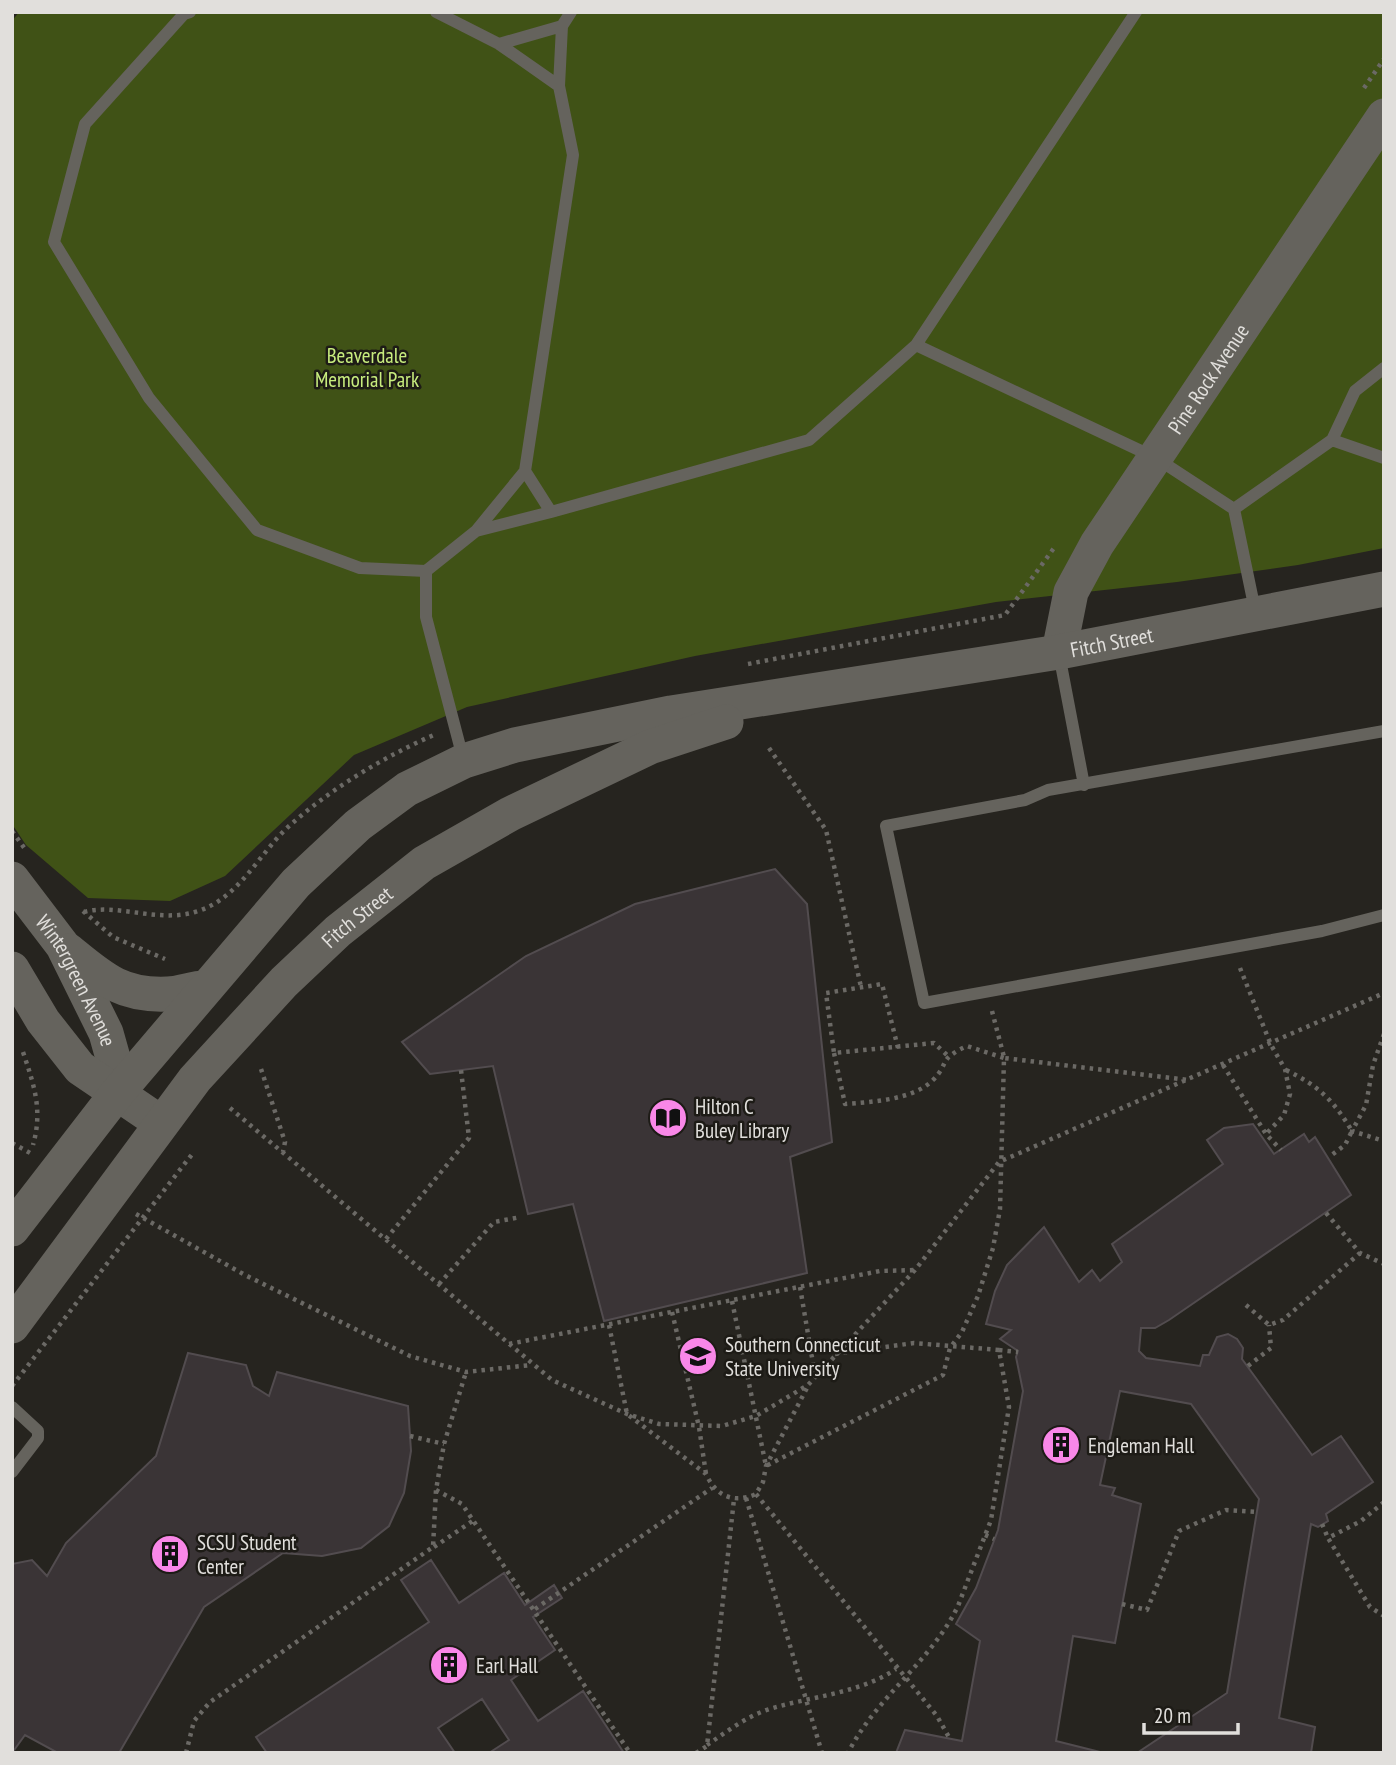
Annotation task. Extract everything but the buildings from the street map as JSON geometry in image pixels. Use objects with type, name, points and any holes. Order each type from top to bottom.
[{"type":"main road","name":"Pine Rock Avenue","points":[[1059,652],[1071,592],[1097,544],[1384,116]]},
{"type":"main road","name":"Fitch Street","points":[[12,1229],[118,1092],[296,883],[358,825],[407,789],[464,761],[515,745],[671,713],[1059,652],[1384,589]]},
{"type":"main road","name":"Fitch Street","points":[[12,1326],[161,1123],[233,1036],[284,982],[338,931],[424,863],[510,814],[650,747],[836,686]]},
{"type":"main road","name":"Wintergreen Avenue","points":[[19,865],[106,1033],[115,1065],[118,1092]]},
{"type":"main road","points":[[63,946],[111,985],[141,994],[205,988]]},
{"type":"main road","name":"Wintergreen Avenue","points":[[12,969],[64,1049],[84,1072],[118,1092],[161,1123]]},
{"type":"lane","points":[[190,12],[184,14],[85,124],[54,242],[149,398],[257,530],[360,568],[426,571],[476,531],[524,471],[573,155],[559,86],[562,26],[571,12]]},
{"type":"lane","points":[[436,12],[499,44],[559,86]]},
{"type":"lane","points":[[476,531],[809,440],[916,345],[1136,12]]},
{"type":"lane","points":[[499,44],[562,26]]},
{"type":"lane","points":[[916,345],[1156,458],[1234,509],[1255,613]]},
{"type":"lane","points":[[1234,509],[1332,440],[1355,391],[1384,368]]},
{"type":"lane","points":[[1332,440],[1384,458]]},
{"type":"lane","points":[[524,471],[551,512]]},
{"type":"lane","points":[[426,571],[426,617],[464,761]]},
{"type":"lane","points":[[1059,652],[1084,785]]},
{"type":"lane","points":[[1384,731],[1048,790],[1025,800],[886,825],[924,1003],[1322,931],[1384,915]]},
{"type":"lane","points":[[12,1408],[38,1431],[38,1438],[12,1472]]},
{"type":"path","points":[[769,748],[826,830],[861,987]]},
{"type":"path","points":[[12,831],[19,865]]},
{"type":"path","points":[[75,904],[113,937],[173,965]]},
{"type":"path","points":[[1232,947],[1271,1045],[1285,1069],[1290,1094],[1284,1115],[1266,1134]]},
{"type":"path","points":[[898,1048],[882,984],[826,993],[834,1053],[845,1104],[906,1094],[933,1080],[947,1055],[967,1046],[1004,1058],[1189,1080]]},
{"type":"path","points":[[766,1466],[943,1375],[950,1348],[962,1332],[993,1248],[1000,1209],[999,1162],[1004,1058],[987,992]]},
{"type":"path","points":[[672,1312],[699,1427],[706,1474],[712,1488],[734,1499],[756,1494],[763,1482],[766,1466],[815,1375],[915,1270],[999,1162],[1271,1045],[1384,993]]},
{"type":"path","points":[[1329,1157],[1345,1145],[1366,1105],[1373,1065],[1384,1034]]},
{"type":"path","points":[[834,1053],[934,1043],[947,1055]]},
{"type":"path","points":[[22,1050],[37,1095],[37,1130]]},
{"type":"path","points":[[1223,1065],[1266,1134],[1280,1150]]},
{"type":"path","points":[[261,1069],[285,1142],[283,1152]]},
{"type":"path","points":[[1285,1069],[1306,1079],[1333,1100],[1352,1131],[1384,1141]]},
{"type":"path","points":[[386,1239],[469,1138],[460,1070]]},
{"type":"path","points":[[230,1108],[552,1380],[627,1414],[659,1424],[699,1427],[722,1426],[756,1416],[808,1385]]},
{"type":"path","points":[[12,1386],[193,1153]]},
{"type":"path","points":[[1326,1213],[1360,1254],[1384,1264]]},
{"type":"path","points":[[439,1284],[494,1222],[520,1217]]},
{"type":"path","points":[[158,1227],[341,1324],[410,1356],[466,1372],[532,1365]]},
{"type":"path","points":[[1269,1325],[1283,1320],[1360,1254]]},
{"type":"path","points":[[509,1345],[880,1271],[915,1270]]},
{"type":"path","points":[[800,1287],[815,1375]]},
{"type":"path","points":[[732,1301],[766,1466]]},
{"type":"path","points":[[1246,1305],[1269,1325],[1271,1348],[1248,1366]]},
{"type":"path","points":[[609,1325],[627,1414],[706,1474]]},
{"type":"path","points":[[835,1354],[914,1343],[1018,1352]]},
{"type":"path","points":[[848,1753],[878,1705],[905,1680],[951,1619],[992,1520],[1009,1407],[999,1350]]},
{"type":"path","points":[[433,1547],[436,1490],[444,1444],[466,1372]]},
{"type":"path","points":[[410,1436],[444,1444]]},
{"type":"path","points":[[535,1609],[712,1488]]},
{"type":"path","points":[[436,1490],[462,1504],[474,1520],[630,1753]]},
{"type":"path","points":[[756,1494],[937,1716],[950,1739]]},
{"type":"path","points":[[746,1498],[822,1753]]},
{"type":"path","points":[[707,1746],[734,1499]]},
{"type":"path","points":[[1328,1538],[1361,1521],[1384,1502]]},
{"type":"path","points":[[1122,1604],[1147,1609],[1179,1531],[1226,1510],[1256,1512]]},
{"type":"path","points":[[186,1753],[194,1721],[210,1702],[474,1520]]},
{"type":"path","points":[[1322,1524],[1370,1607],[1384,1616]]},
{"type":"path","points":[[985,1535],[994,1539]]},
{"type":"path","points":[[696,1753],[746,1718],[877,1682],[896,1669]]},
{"type":"green space","name":"Beaverdale Memorial Park","points":[[19,12],[1384,12],[1384,548],[1298,565],[1177,582],[996,602],[695,656],[467,707],[354,755],[225,876],[170,901],[88,898],[26,845],[12,824],[12,21]]},
{"type":"place","name":"Hilton C Buley Library","points":[[668,1118]]},
{"type":"place","name":"Southern Connecticut State University","points":[[698,1356]]},
{"type":"place","name":"Engleman Hall","points":[[1061,1445]]},
{"type":"place","name":"SCSU Student Center","points":[[170,1554]]},
{"type":"place","name":"Earl Hall","points":[[449,1665]]}]
